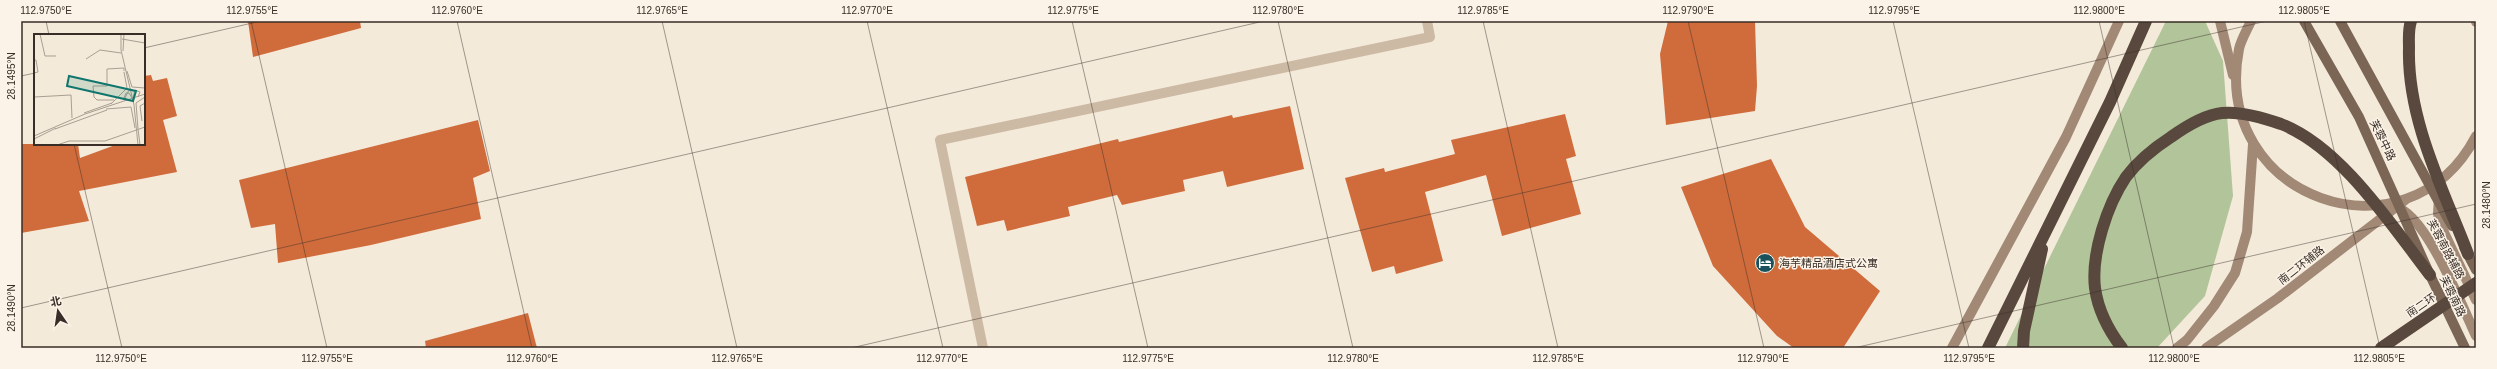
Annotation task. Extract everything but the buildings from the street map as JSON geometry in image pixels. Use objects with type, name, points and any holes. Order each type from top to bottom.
[{"type":"highway","points":[[1988,348],[2110,102],[2146,21]]},
{"type":"highway","points":[[2411,21],[2408,63],[2413,99],[2424,139],[2468,254]]},
{"type":"highway","points":[[2122,348],[2106,325],[2095,288],[2098,250],[2106,213],[2126,177],[2154,148],[2189,124],[2222,113],[2255,116],[2282,124],[2337,161],[2376,205],[2430,275]]},
{"type":"highway","points":[[2023,348],[2024,331],[2036,272],[2050,221]]},
{"type":"highway","name":"南二环","points":[[2381,348],[2476,283]]},
{"type":"main road","name":"芙蓉中路","points":[[2304,21],[2359,117],[2386,173],[2430,275]]},
{"type":"main road","name":"芙蓉中路","points":[[2340,21],[2468,254]]},
{"type":"main road","points":[[2468,254],[2476,270]]},
{"type":"main road","name":"芙蓉南路","points":[[2430,275],[2465,348]]},
{"type":"street","points":[[983,348],[940,140],[1430,37],[1427,21]]},
{"type":"street","points":[[1952,348],[2066,137],[2119,21]]},
{"type":"street","points":[[2220,21],[2241,116],[2253,144],[2274,170],[2302,191],[2334,203],[2397,207]]},
{"type":"street","points":[[2235,86],[2239,48],[2251,21]]},
{"type":"street","points":[[2449,173],[2469,150],[2476,136]]},
{"type":"street","points":[[2177,348],[2187,340],[2214,306],[2235,273],[2247,232],[2253,144]]},
{"type":"street","points":[[2369,206],[2407,198],[2429,187],[2449,173],[2476,148]]},
{"type":"street","name":"芙蓉南路辅路","points":[[2449,173],[2438,204],[2440,224],[2476,300]]},
{"type":"street","name":"南二环辅路","points":[[2206,348],[2278,298],[2407,198]]},
{"type":"street","name":"芙蓉南路辅路","points":[[2397,207],[2410,214],[2417,221],[2433,247],[2476,336]]},
{"type":"green space","points":[[2166,21],[2205,21],[2223,61],[2233,196],[2205,296],[2157,348],[2005,348]]},
{"type":"place","name":"海芋精品酒店式公寓","points":[[1765,263]]}]
